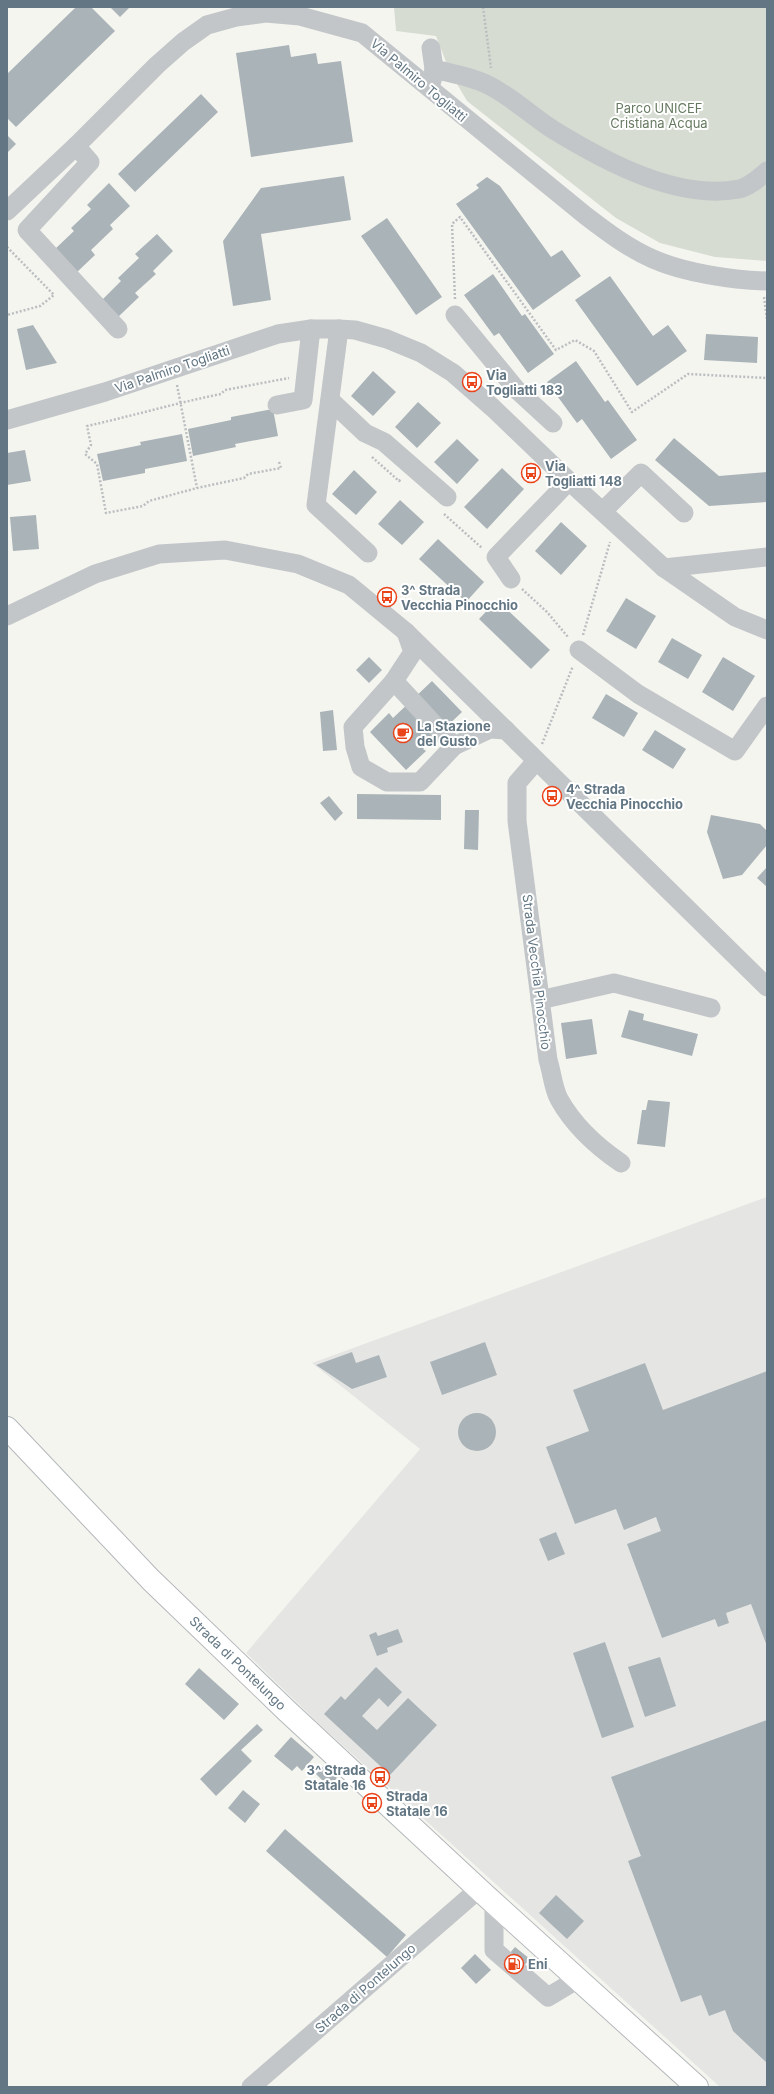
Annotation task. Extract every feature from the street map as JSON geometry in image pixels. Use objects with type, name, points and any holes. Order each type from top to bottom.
[{"type":"main road","name":"Strada di Pontelungo","points":[[7,1428],[151,1580],[287,1711],[486,1896],[697,2087]]},
{"type":"street","name":"Via Palmiro Togliatti","points":[[7,211],[76,146],[156,65],[183,42],[207,25],[236,17],[266,13],[300,16],[362,33],[586,216],[620,241],[653,260],[710,276],[764,281]]},
{"type":"street","points":[[430,88],[434,69],[431,48]]},
{"type":"street","points":[[434,69],[474,80],[494,88],[552,128],[615,164],[642,176],[672,185],[709,191],[741,189],[767,171]]},
{"type":"street","points":[[76,146],[90,162],[27,230],[118,330]]},
{"type":"street","points":[[455,315],[516,389],[553,423]]},
{"type":"street","points":[[277,405],[303,400],[311,329]]},
{"type":"street","name":"Via Palmiro Togliatti","points":[[7,420],[105,392],[271,335],[311,329],[355,330],[387,339],[421,353],[453,373],[493,408],[569,481],[664,568],[735,617],[767,630]]},
{"type":"street","points":[[339,329],[316,505],[368,553]]},
{"type":"street","points":[[493,408],[516,389]]},
{"type":"street","points":[[330,400],[365,433],[384,442],[447,497]]},
{"type":"street","points":[[603,511],[641,473],[684,513]]},
{"type":"street","points":[[511,579],[496,556],[569,481]]},
{"type":"street","points":[[12,612],[95,574],[158,554],[226,550],[298,564],[350,585],[406,632],[767,986]]},
{"type":"street","points":[[664,568],[767,557]]},
{"type":"street","points":[[406,632],[413,652],[394,681],[353,727],[355,747],[361,768],[387,782],[420,782],[454,746],[490,729],[506,730]]},
{"type":"street","points":[[579,650],[638,694],[735,751],[767,706]]},
{"type":"street","points":[[394,681],[454,746]]},
{"type":"street","name":"Strada Vecchia Pinocchio","points":[[536,761],[517,783],[517,821],[548,1060],[559,1098],[576,1124],[598,1147],[621,1163]]},
{"type":"street","points":[[540,1000],[614,984],[711,1008]]},
{"type":"street","points":[[486,1896],[494,1950],[548,1997],[578,1979]]},
{"type":"street","name":"Strada di Pontelungo","points":[[251,2087],[486,1896]]},
{"type":"path","points":[[483,7],[494,88]]},
{"type":"path","points":[[455,315],[452,224],[460,217],[556,350],[575,340],[594,351],[632,412],[688,374],[767,378]]},
{"type":"path","points":[[7,247],[54,295],[40,306],[7,316]]},
{"type":"path","points":[[764,281],[767,320]]},
{"type":"path","points":[[174,368],[197,488]]},
{"type":"path","points":[[279,462],[280,468],[248,474],[244,478],[197,488],[149,501],[143,506],[106,512],[97,464],[85,454],[91,445],[87,426],[139,415],[180,402],[221,394],[225,390],[306,375]]},
{"type":"path","points":[[511,579],[547,612],[579,650]]},
{"type":"shaded area","points":[[767,1197],[767,2087],[720,2087],[319,1724],[246,1653],[420,1449],[312,1363]]},
{"type":"green space","name":"Parco UNICEF Cristiana Acqua","points":[[394,7],[767,7],[767,261],[715,257],[660,243],[616,218],[467,101],[450,72],[436,36],[396,31]]},
{"type":"building","points":[[76,7],[91,7],[115,31],[16,127],[7,118],[7,74]]},
{"type":"building","points":[[110,7],[130,7],[120,17]]},
{"type":"building","points":[[289,45],[291,57],[316,53],[318,64],[341,61],[353,142],[251,157],[236,53]]},
{"type":"building","points":[[201,94],[218,112],[135,192],[118,174]]},
{"type":"building","points":[[7,135],[16,144],[7,153]]},
{"type":"building","points":[[344,176],[351,220],[261,234],[271,300],[233,306],[223,241],[261,188]]},
{"type":"building","points":[[487,177],[500,186],[551,257],[562,250],[581,276],[533,310],[456,204],[479,188],[476,185]]},
{"type":"building","points":[[109,183],[130,206],[110,225],[113,229],[91,250],[95,255],[76,273],[54,250],[74,231],[71,228],[91,209],[87,205]]},
{"type":"building","points":[[387,218],[442,297],[416,315],[361,236]]},
{"type":"building","points":[[157,234],[173,251],[153,271],[156,274],[135,293],[139,297],[118,317],[102,300],[121,281],[118,278],[139,258],[135,254]]},
{"type":"building","points":[[493,274],[522,316],[525,314],[554,354],[528,373],[499,333],[494,336],[464,295]]},
{"type":"building","points":[[610,276],[653,336],[668,325],[687,351],[637,386],[575,300]]},
{"type":"building","points":[[33,325],[57,363],[26,370],[17,329]]},
{"type":"building","points":[[706,334],[758,337],[757,363],[704,360]]},
{"type":"building","points":[[576,361],[605,402],[608,400],[637,440],[611,459],[582,419],[577,423],[547,382]]},
{"type":"building","points":[[373,371],[396,392],[373,416],[351,396]]},
{"type":"building","points":[[418,402],[441,423],[417,448],[395,427]]},
{"type":"building","points":[[273,409],[278,436],[235,444],[236,447],[193,456],[188,429],[231,420],[231,417]]},
{"type":"building","points":[[182,434],[187,461],[145,469],[145,473],[103,481],[97,454],[141,445],[140,442]]},
{"type":"building","points":[[674,438],[719,476],[767,472],[767,502],[709,506],[655,460]]},
{"type":"building","points":[[457,439],[479,460],[457,484],[434,462]]},
{"type":"building","points":[[25,450],[31,481],[7,485],[7,453]]},
{"type":"building","points":[[502,468],[524,489],[487,529],[464,507]]},
{"type":"building","points":[[354,470],[377,492],[356,515],[332,494]]},
{"type":"building","points":[[400,500],[424,522],[402,545],[378,524]]},
{"type":"building","points":[[36,515],[39,549],[13,551],[10,517]]},
{"type":"building","points":[[561,522],[587,546],[561,575],[535,551]]},
{"type":"building","points":[[438,539],[484,582],[466,602],[419,559]]},
{"type":"building","points":[[626,598],[656,616],[636,649],[606,631]]},
{"type":"building","points":[[497,600],[550,650],[531,669],[479,619]]},
{"type":"building","points":[[672,638],[702,655],[688,679],[658,662]]},
{"type":"building","points":[[369,657],[382,670],[369,683],[356,670]]},
{"type":"building","points":[[723,657],[755,676],[733,711],[702,692]]},
{"type":"building","points":[[432,681],[462,712],[423,749],[426,751],[406,770],[370,732],[389,713],[393,718]]},
{"type":"building","points":[[606,694],[638,713],[624,737],[592,718]]},
{"type":"building","points":[[333,710],[337,750],[323,751],[320,712]]},
{"type":"building","points":[[655,730],[686,749],[673,769],[642,750]]},
{"type":"building","points":[[357,794],[441,795],[441,820],[357,819]]},
{"type":"building","points":[[329,796],[343,813],[335,821],[320,803]]},
{"type":"building","points":[[465,810],[479,810],[478,850],[464,849]]},
{"type":"building","points":[[711,815],[760,824],[767,831],[767,845],[742,875],[723,879],[707,832]]},
{"type":"building","points":[[767,867],[767,887],[757,878]]},
{"type":"building","points":[[629,1010],[644,1014],[643,1020],[698,1034],[692,1056],[621,1037]]},
{"type":"building","points":[[592,1019],[597,1054],[566,1059],[561,1023]]},
{"type":"building","points":[[648,1100],[670,1102],[665,1147],[637,1144],[642,1110],[646,1110]]},
{"type":"building","points":[[485,1342],[497,1375],[442,1395],[430,1362]]},
{"type":"building","points":[[352,1352],[356,1363],[379,1355],[387,1377],[352,1389],[316,1365]]},
{"type":"building","points":[[645,1363],[663,1410],[767,1371],[767,1646],[751,1604],[726,1613],[729,1623],[718,1627],[715,1619],[662,1638],[627,1544],[661,1531],[656,1517],[624,1530],[616,1509],[575,1524],[546,1447],[589,1431],[573,1390]]},
{"type":"building","points":[[473,1413],[481,1413],[488,1416],[493,1421],[496,1432],[493,1443],[488,1448],[481,1451],[473,1451],[466,1448],[461,1443],[458,1436],[458,1428],[461,1421],[466,1416]]},
{"type":"building","points":[[556,1532],[565,1554],[548,1561],[539,1539]]},
{"type":"building","points":[[398,1629],[403,1642],[387,1648],[388,1652],[377,1656],[369,1635],[376,1632],[378,1636]]},
{"type":"building","points":[[605,1642],[634,1727],[602,1738],[573,1653]]},
{"type":"building","points":[[660,1657],[676,1706],[645,1717],[628,1667]]},
{"type":"building","points":[[376,1667],[402,1692],[388,1707],[379,1698],[362,1716],[377,1730],[408,1698],[437,1725],[390,1775],[324,1714],[341,1696],[345,1700]]},
{"type":"building","points":[[199,1668],[239,1704],[224,1720],[185,1684]]},
{"type":"building","points":[[767,1720],[767,2063],[733,2031],[725,2010],[709,2016],[701,1995],[681,2002],[628,1861],[641,1856],[611,1777]]},
{"type":"building","points":[[257,1724],[263,1730],[241,1750],[252,1761],[216,1796],[200,1779]]},
{"type":"building","points":[[291,1737],[314,1757],[302,1771],[297,1766],[292,1771],[274,1756]]},
{"type":"building","points":[[324,1766],[337,1778],[329,1787],[316,1774]]},
{"type":"building","points":[[243,1790],[260,1804],[245,1823],[228,1808]]},
{"type":"building","points":[[285,1829],[406,1935],[387,1957],[266,1851]]},
{"type":"building","points":[[556,1895],[584,1921],[567,1939],[539,1913]]},
{"type":"building","points":[[515,1947],[530,1959],[518,1972],[504,1960]]},
{"type":"building","points":[[475,1954],[491,1970],[476,1984],[461,1968]]},
{"type":"place","name":"Via Togliatti 183","points":[[472,382]]},
{"type":"place","name":"Via Togliatti 148","points":[[531,473]]},
{"type":"place","name":"3^ Strada Vecchia Pinocchio","points":[[387,597]]},
{"type":"place","name":"La Stazione del Gusto","points":[[403,733]]},
{"type":"place","name":"4^ Strada Vecchia Pinocchio","points":[[552,796]]},
{"type":"place","name":"3^ Strada Statale 16","points":[[380,1777]]},
{"type":"place","name":"Strada Statale 16","points":[[372,1803]]},
{"type":"place","name":"Eni","points":[[514,1964]]}]
